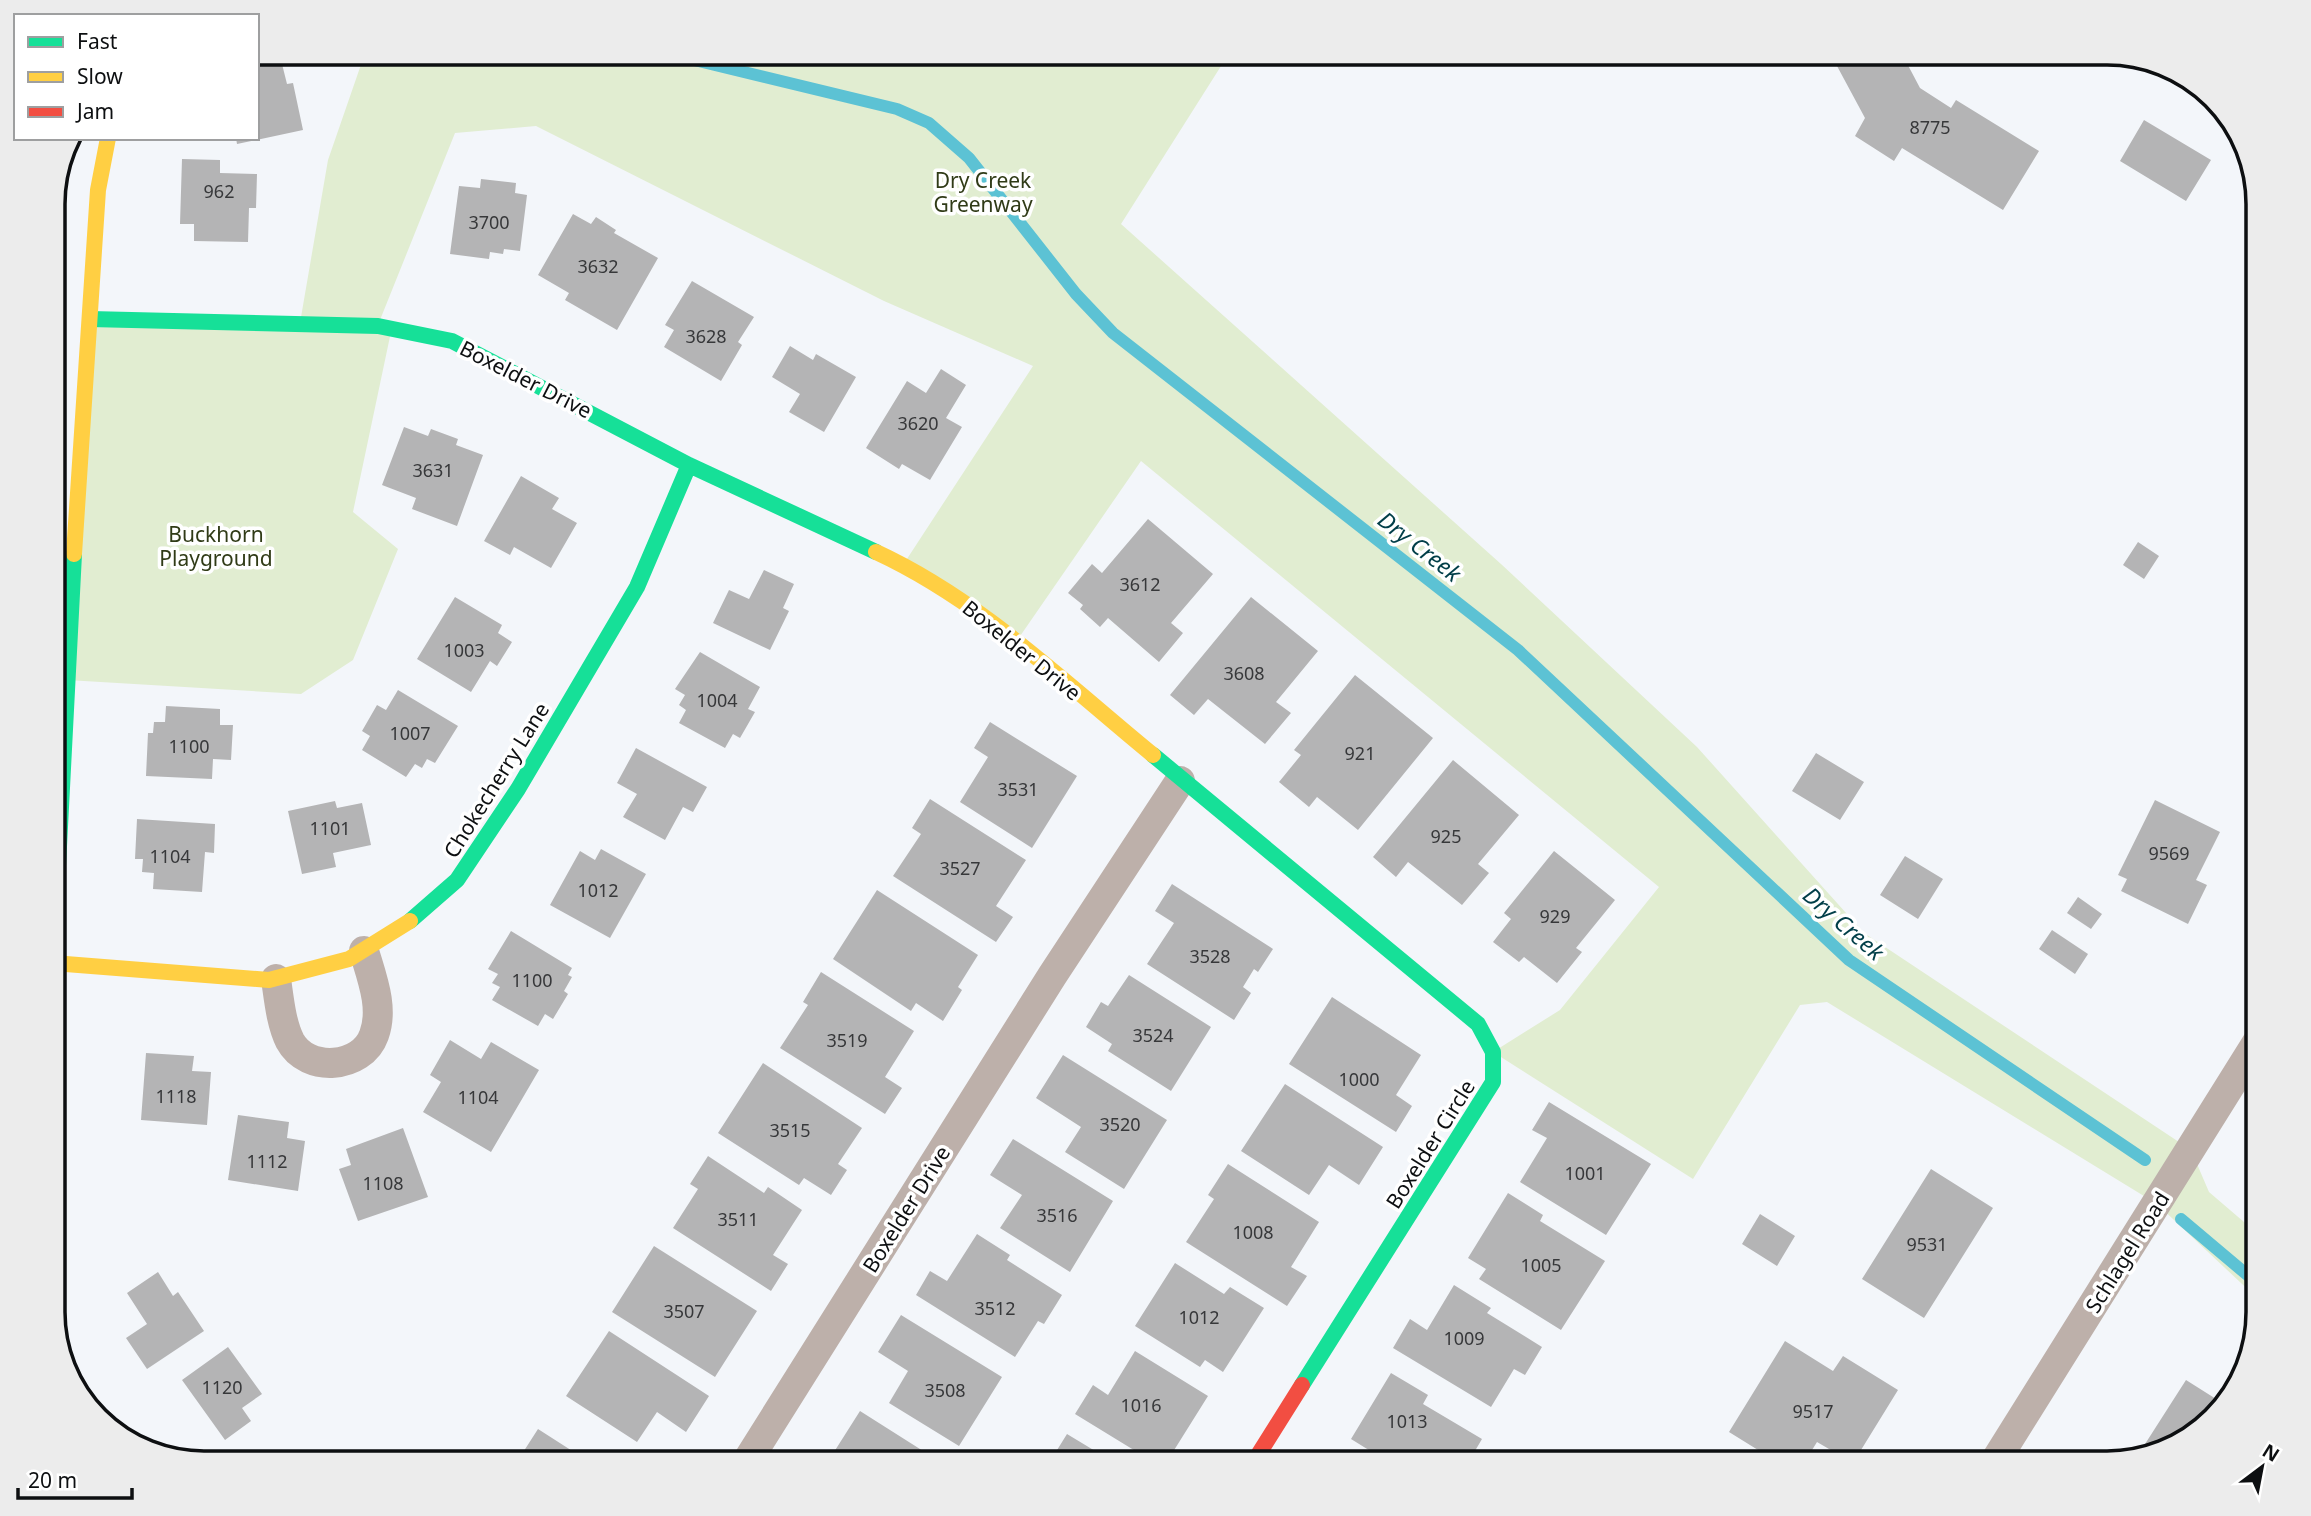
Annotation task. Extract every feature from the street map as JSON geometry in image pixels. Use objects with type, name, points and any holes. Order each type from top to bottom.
[{"type":"street","points":[[65,581],[90,319],[98,190],[108,140]]},
{"type":"street","name":"Boxelder Drive","points":[[90,319],[378,326],[425,333],[478,353],[689,465],[923,575],[1016,642],[1180,781],[1052,975],[754,1451]]},
{"type":"street","name":"Chokecherry Lane","points":[[65,964],[250,981],[276,979],[320,969],[364,951],[426,909],[472,860],[637,587],[689,465]]},
{"type":"street","name":"Boxelder Circle","points":[[1180,781],[1478,1024],[1493,1052],[1496,1065],[1493,1082],[1480,1106],[1261,1451]]},
{"type":"street","points":[[276,979],[285,1028],[294,1046],[314,1060],[332,1063],[345,1061],[366,1049],[376,1028],[376,993],[364,951]]},
{"type":"street","name":"Schlagel Road","points":[[2002,1451],[2246,1062]]},
{"type":"green space","name":"Dry Creek Greenway","points":[[361,65],[1222,65],[1121,224],[1501,564],[1697,747],[1864,933],[2191,1150],[2209,1192],[2246,1224],[2246,1288],[2157,1204],[1827,1002],[1800,1005],[1693,1179],[1493,1052],[1560,1010],[1659,887],[1141,461],[1016,642],[903,565],[1033,366],[884,301],[536,126],[455,133],[378,325],[392,327],[353,512],[398,549],[353,660],[301,694],[67,680],[90,319],[300,323],[328,160]]},
{"type":"building","points":[[259,65],[282,65],[287,84],[293,83],[303,130],[259,139]]},
{"type":"building","points":[[1908,65],[1920,88],[1951,108],[1956,100],[2039,151],[2003,210],[1902,148],[1894,161],[1855,136],[1865,118],[1837,66]]},
{"type":"building","points":[[2144,120],[2211,160],[2186,201],[2120,161]]},
{"type":"building","points":[[236,140],[256,140],[237,144]]},
{"type":"building","points":[[182,159],[220,160],[220,173],[257,174],[256,208],[249,208],[248,242],[194,241],[194,224],[180,224]]},
{"type":"building","points":[[481,179],[516,183],[515,193],[527,195],[520,251],[504,249],[503,254],[490,252],[489,259],[450,254],[459,186],[480,188]]},
{"type":"building","points":[[573,214],[591,224],[596,217],[616,230],[614,233],[658,258],[617,330],[565,300],[569,293],[538,275]]},
{"type":"building","points":[[692,281],[754,317],[738,342],[742,345],[721,381],[664,347],[674,330],[665,325]]},
{"type":"building","points":[[790,346],[813,360],[816,354],[856,377],[824,432],[789,412],[800,394],[772,377]]},
{"type":"building","points":[[941,369],[966,385],[946,418],[962,427],[930,480],[902,464],[899,469],[866,448],[907,381],[926,393]]},
{"type":"building","points":[[404,427],[428,436],[431,429],[458,439],[456,445],[483,455],[457,526],[412,509],[416,498],[382,485]]},
{"type":"building","points":[[521,476],[559,498],[552,509],[577,523],[551,568],[514,547],[510,555],[484,541]]},
{"type":"building","points":[[1148,519],[1213,574],[1171,623],[1183,633],[1159,662],[1108,618],[1100,627],[1080,609],[1083,605],[1068,593],[1092,564],[1102,573]]},
{"type":"building","points":[[2138,542],[2159,556],[2144,579],[2123,565]]},
{"type":"building","points":[[764,570],[794,584],[783,608],[789,611],[770,650],[713,623],[729,590],[749,599]]},
{"type":"building","points":[[455,597],[502,625],[498,633],[512,642],[497,666],[490,661],[471,692],[417,659]]},
{"type":"building","points":[[1251,597],[1318,651],[1276,702],[1291,713],[1265,744],[1208,699],[1194,715],[1170,695]]},
{"type":"building","points":[[700,652],[760,687],[748,709],[755,712],[740,738],[733,734],[725,748],[679,723],[686,710],[679,705],[685,695],[675,689]]},
{"type":"building","points":[[1355,675],[1433,738],[1358,830],[1317,797],[1309,807],[1279,782],[1301,755],[1294,750]]},
{"type":"building","points":[[398,690],[458,726],[435,763],[427,759],[422,768],[415,764],[406,777],[362,750],[370,736],[362,731],[377,705],[386,710]]},
{"type":"building","points":[[166,706],[220,709],[220,725],[233,725],[231,760],[213,759],[212,779],[146,776],[148,733],[153,733],[154,722],[165,722]]},
{"type":"building","points":[[990,722],[1077,776],[1032,848],[960,802],[988,757],[974,748]]},
{"type":"building","points":[[636,748],[707,787],[693,812],[683,807],[665,840],[623,817],[637,794],[617,783]]},
{"type":"building","points":[[1816,753],[1864,782],[1840,820],[1792,791]]},
{"type":"building","points":[[1453,760],[1519,815],[1478,864],[1489,873],[1462,905],[1408,862],[1396,877],[1373,857]]},
{"type":"building","points":[[930,799],[1026,860],[996,906],[1013,917],[996,942],[893,876],[921,834],[912,828]]},
{"type":"building","points":[[2155,800],[2220,832],[2196,880],[2207,885],[2188,924],[2121,891],[2127,879],[2118,875]]},
{"type":"building","points":[[335,801],[337,808],[362,803],[371,845],[333,853],[336,867],[302,874],[288,811]]},
{"type":"building","points":[[137,819],[215,824],[214,853],[205,852],[202,892],[153,889],[154,873],[142,872],[143,859],[135,859]]},
{"type":"building","points":[[601,849],[646,874],[610,938],[550,905],[580,851],[595,860]]},
{"type":"building","points":[[1554,851],[1615,900],[1576,948],[1582,952],[1557,983],[1524,957],[1519,962],[1493,942],[1511,919],[1504,913]]},
{"type":"building","points":[[1905,856],[1943,879],[1918,919],[1880,895]]},
{"type":"building","points":[[1172,884],[1273,949],[1258,972],[1254,969],[1243,987],[1251,993],[1234,1020],[1147,964],[1174,923],[1155,911]]},
{"type":"building","points":[[877,890],[978,955],[958,987],[962,990],[943,1021],[916,1003],[911,1011],[833,959]]},
{"type":"building","points":[[2078,897],[2102,914],[2091,929],[2067,913]]},
{"type":"building","points":[[2052,930],[2088,954],[2075,974],[2039,949]]},
{"type":"building","points":[[511,931],[572,968],[568,975],[572,977],[564,991],[568,994],[553,1019],[545,1014],[538,1026],[492,1000],[500,987],[492,983],[498,974],[488,969]]},
{"type":"building","points":[[821,972],[914,1031],[885,1077],[902,1088],[885,1114],[780,1048],[808,1005],[803,1002]]},
{"type":"building","points":[[1129,975],[1211,1027],[1171,1091],[1108,1051],[1112,1044],[1086,1027],[1101,1002],[1108,1006]]},
{"type":"building","points":[[1332,997],[1421,1055],[1396,1095],[1412,1106],[1396,1132],[1289,1064]]},
{"type":"building","points":[[450,1040],[481,1059],[491,1042],[539,1070],[491,1152],[423,1112],[441,1082],[430,1075]]},
{"type":"building","points":[[146,1053],[194,1056],[192,1071],[211,1072],[207,1125],[141,1120]]},
{"type":"building","points":[[1063,1055],[1167,1120],[1124,1189],[1065,1152],[1081,1127],[1036,1098]]},
{"type":"building","points":[[763,1063],[862,1128],[838,1164],[847,1170],[831,1195],[804,1178],[799,1185],[718,1133]]},
{"type":"building","points":[[1285,1084],[1383,1147],[1359,1185],[1329,1165],[1309,1195],[1241,1151]]},
{"type":"building","points":[[1549,1102],[1651,1164],[1606,1235],[1520,1182],[1547,1138],[1532,1130]]},
{"type":"building","points":[[238,1115],[289,1122],[287,1138],[305,1141],[298,1191],[228,1180]]},
{"type":"building","points":[[403,1128],[428,1197],[358,1221],[339,1169],[351,1165],[346,1149]]},
{"type":"building","points":[[1013,1139],[1113,1201],[1070,1272],[1000,1228],[1022,1195],[990,1175]]},
{"type":"building","points":[[708,1156],[764,1193],[768,1187],[802,1210],[773,1255],[788,1264],[771,1291],[673,1228],[698,1189],[690,1184]]},
{"type":"building","points":[[1228,1164],[1319,1222],[1291,1267],[1307,1276],[1287,1306],[1186,1242],[1214,1199],[1208,1195]]},
{"type":"building","points":[[1931,1169],[1993,1208],[1924,1318],[1862,1279]]},
{"type":"building","points":[[1508,1193],[1543,1215],[1540,1221],[1605,1261],[1561,1330],[1479,1279],[1486,1269],[1468,1258]]},
{"type":"building","points":[[1760,1214],[1795,1236],[1777,1266],[1742,1244]]},
{"type":"building","points":[[977,1234],[1010,1255],[1007,1260],[1062,1295],[1044,1324],[1038,1321],[1015,1357],[916,1295],[930,1271],[947,1281]]},
{"type":"building","points":[[654,1246],[757,1311],[715,1377],[612,1312]]},
{"type":"building","points":[[1175,1263],[1224,1294],[1230,1287],[1264,1308],[1223,1372],[1205,1360],[1200,1367],[1135,1326]]},
{"type":"building","points":[[158,1272],[173,1296],[178,1292],[204,1331],[147,1369],[126,1338],[147,1324],[127,1293]]},
{"type":"building","points":[[1454,1285],[1491,1308],[1487,1313],[1542,1347],[1525,1375],[1514,1369],[1491,1407],[1393,1348],[1410,1319],[1427,1330]]},
{"type":"building","points":[[901,1315],[1002,1377],[959,1446],[889,1403],[908,1371],[878,1352]]},
{"type":"building","points":[[609,1331],[709,1396],[686,1432],[657,1412],[637,1442],[566,1396]]},
{"type":"building","points":[[1785,1341],[1833,1371],[1843,1356],[1898,1390],[1860,1451],[1832,1451],[1817,1442],[1811,1451],[1760,1451],[1729,1432]]},
{"type":"building","points":[[228,1347],[262,1394],[242,1408],[251,1421],[225,1440],[182,1380]]},
{"type":"building","points":[[1135,1351],[1208,1396],[1174,1451],[1135,1451],[1075,1414],[1093,1385],[1108,1395]]},
{"type":"building","points":[[1391,1373],[1428,1395],[1423,1404],[1482,1439],[1475,1451],[1370,1451],[1351,1439]]},
{"type":"building","points":[[2186,1380],[2216,1399],[2185,1428],[2143,1447]]},
{"type":"building","points":[[860,1411],[923,1451],[835,1451]]},
{"type":"building","points":[[538,1429],[572,1451],[524,1451]]},
{"type":"building","points":[[1067,1434],[1095,1451],[1056,1451]]},
{"type":"waterway","name":"Dry Creek","points":[[715,65],[897,109],[929,123],[969,158],[1076,294],[1113,333],[1518,650],[1849,960],[2145,1160]]},
{"type":"waterway","name":"Dry Creek","points":[[2181,1219],[2246,1274]]},
{"type":"traffic: fast","points":[[90,319],[378,326],[452,341],[689,465],[876,552]]},
{"type":"traffic: fast","points":[[410,921],[457,880],[518,789],[637,587],[689,465]]},
{"type":"traffic: fast","points":[[65,729],[74,554]]},
{"type":"traffic: fast","points":[[1153,755],[1478,1024],[1493,1052],[1493,1082],[1302,1385]]},
{"type":"traffic: slow","points":[[74,554],[98,190],[108,140]]},
{"type":"traffic: slow","points":[[876,552],[951,594],[986,618],[1153,755]]},
{"type":"traffic: slow","points":[[65,964],[269,980],[349,959],[410,921]]},
{"type":"traffic: jam","points":[[1261,1451],[1302,1385]]},
{"type":"park label","name":"Buckhorn Playground","points":[[216,546]]}]
